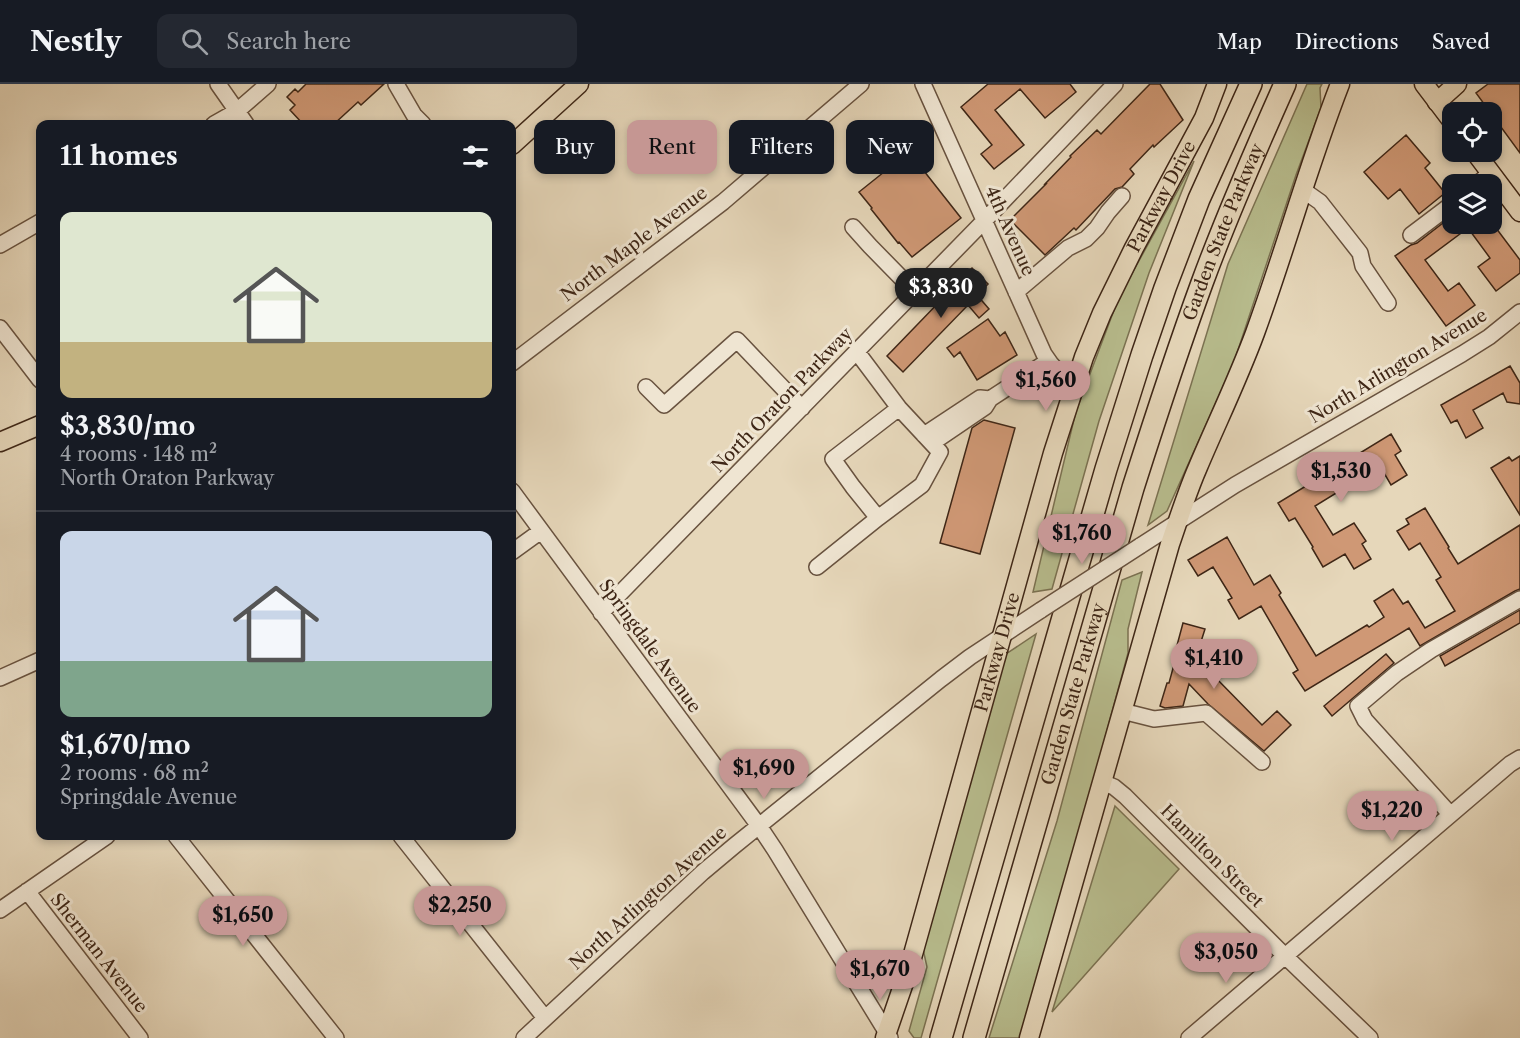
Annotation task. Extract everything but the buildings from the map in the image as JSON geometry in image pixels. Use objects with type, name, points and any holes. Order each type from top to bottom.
[{"type":"highway","name":"Garden State Parkway","points":[[941,1038],[1127,400],[1185,236],[1218,155],[1251,84]]},
{"type":"highway","name":"Garden State Parkway","points":[[974,1038],[1159,406],[1218,239],[1285,84]]},
{"type":"main road","points":[[516,141],[579,84]]},
{"type":"main road","name":"Parkway Drive","points":[[888,1036],[910,965],[1053,453],[1075,383],[1102,313],[1128,259],[1204,118],[1217,84]]},
{"type":"main road","points":[[1029,1038],[1177,522],[1255,334],[1279,267],[1317,145],[1340,84]]},
{"type":"main road","points":[[1424,84],[1442,108]]},
{"type":"main road","points":[[1437,102],[1457,84]]},
{"type":"main road","points":[[1502,196],[1520,212]]},
{"type":"main road","points":[[0,442],[36,426]]},
{"type":"street","points":[[218,84],[243,120]]},
{"type":"street","points":[[221,120],[237,111],[268,84]]},
{"type":"street","points":[[396,84],[419,120]]},
{"type":"street","name":"North Maple Avenue","points":[[516,360],[723,202],[861,84]]},
{"type":"street","name":"4th Avenue","points":[[923,84],[1037,340],[1048,361],[1060,374],[1075,383]]},
{"type":"street","name":"North Oraton Parkway","points":[[602,613],[984,221],[1112,85]]},
{"type":"street","points":[[1303,190],[1320,202],[1360,253],[1363,266],[1388,303]]},
{"type":"street","points":[[1016,292],[1068,248],[1086,239],[1122,196]]},
{"type":"street","points":[[1412,235],[1442,212]]},
{"type":"street","points":[[0,245],[36,224]]},
{"type":"street","points":[[854,227],[915,292]]},
{"type":"street","name":"North Arlington Avenue","points":[[524,1038],[703,872],[941,679],[1041,610],[1177,522],[1249,477],[1462,354],[1489,337],[1520,312]]},
{"type":"street","points":[[0,328],[36,375]]},
{"type":"street","points":[[646,387],[664,405],[737,340],[802,408]]},
{"type":"street","points":[[818,567],[922,485],[940,452],[899,408],[857,352]]},
{"type":"street","points":[[928,439],[980,398],[990,399],[1048,361]]},
{"type":"street","points":[[878,518],[833,459],[899,408]]},
{"type":"street","name":"Springdale Avenue","points":[[516,497],[759,826],[888,1036]]},
{"type":"street","points":[[516,549],[541,531]]},
{"type":"street","points":[[1450,814],[1365,720],[1358,706],[1397,673],[1431,650],[1520,599]]},
{"type":"street","points":[[0,678],[36,662]]},
{"type":"street","points":[[1122,711],[1154,719],[1206,713],[1262,762]]},
{"type":"street","points":[[1189,1038],[1450,814],[1510,764],[1520,759]]},
{"type":"street","name":"Hamilton Street","points":[[1102,782],[1114,787],[1125,796],[1370,1038]]},
{"type":"street","points":[[0,910],[101,840]]},
{"type":"street","points":[[179,840],[336,1038]]},
{"type":"street","points":[[404,840],[545,1018]]},
{"type":"street","name":"Sherman Avenue","points":[[27,891],[140,1038]]},
{"type":"green space","points":[[1307,84],[1322,84],[1320,88],[1321,108],[1296,175],[1233,365],[1167,511],[1148,525],[1228,264]]},
{"type":"green space","points":[[1194,161],[1149,273],[1099,421],[1052,589],[1033,592],[1076,411],[1119,297]]},
{"type":"green space","points":[[1142,572],[1128,629],[1128,653],[1064,889],[1020,1038],[989,1038],[1057,821],[1122,580]]},
{"type":"green space","points":[[1036,634],[921,1038],[914,1038],[909,1031],[927,967],[923,949],[1003,656]]},
{"type":"green space","points":[[1115,806],[1179,869],[1052,1012]]}]
